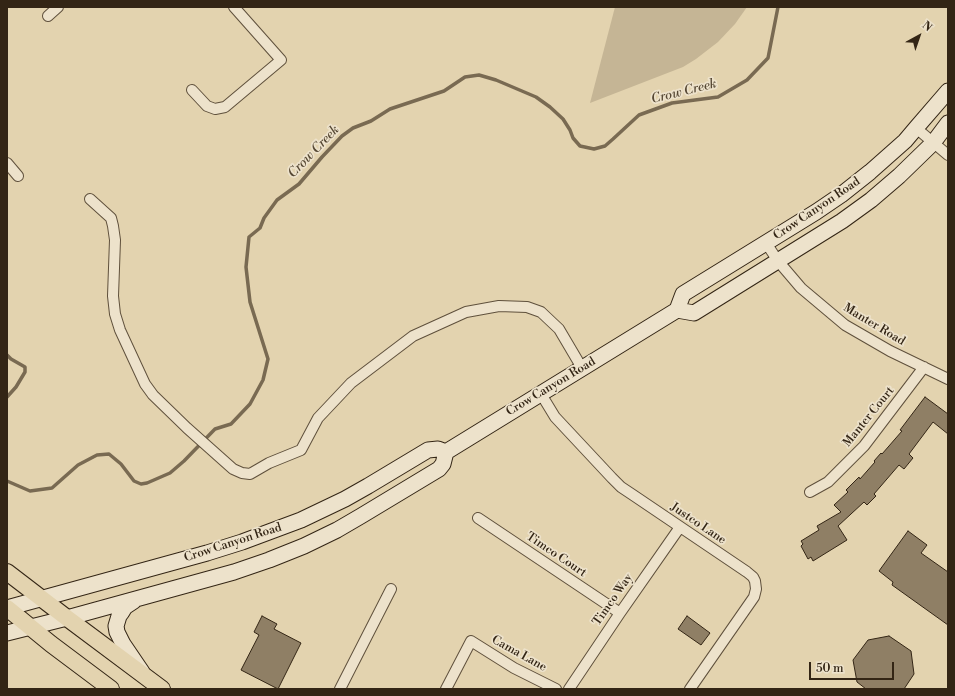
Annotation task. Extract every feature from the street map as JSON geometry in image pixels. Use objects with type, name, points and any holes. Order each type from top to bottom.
[{"type":"main road","name":"Crow Canyon Road","points":[[7,608],[207,553],[260,536],[312,515],[350,496],[428,450],[438,449],[446,452],[677,310],[683,294],[821,209],[851,188],[889,156],[948,91]]},
{"type":"main road","name":"Crow Canyon Road","points":[[677,310],[694,313],[832,228],[862,207],[900,176],[932,143],[948,123]]},
{"type":"main road","points":[[7,633],[234,572],[269,560],[315,541],[440,469],[446,452]]},
{"type":"main road","points":[[7,572],[162,689]]},
{"type":"main road","points":[[137,599],[125,607],[119,616],[116,626],[117,632],[123,644],[145,676]]},
{"type":"main road","points":[[7,608],[30,628],[111,689]]},
{"type":"street","points":[[48,16],[58,7]]},
{"type":"street","points":[[192,90],[207,106],[216,109],[225,108],[281,60],[234,7]]},
{"type":"street","points":[[916,128],[948,155]]},
{"type":"street","points":[[7,164],[18,176]]},
{"type":"street","points":[[90,199],[111,218],[115,240],[115,314],[120,330],[148,389],[187,428],[227,464],[233,469],[242,473],[250,474],[269,463],[301,450],[318,418],[351,383],[413,336],[466,312],[499,306],[527,307],[541,312],[559,329],[582,368]]},
{"type":"street","name":"Manter Road","points":[[766,243],[778,261],[801,288],[845,325],[890,351],[948,379]]},
{"type":"street","name":"Manter Court","points":[[810,492],[828,482],[864,446],[924,367]]},
{"type":"street","name":"Justco Lane","points":[[541,394],[555,417],[616,482],[633,496],[753,577],[756,584],[756,592],[752,600],[690,689]]},
{"type":"street","name":"Timco Court","points":[[478,518],[620,612]]},
{"type":"street","name":"Timco Way","points":[[569,689],[620,612],[680,527]]},
{"type":"street","points":[[340,689],[391,589]]},
{"type":"street","name":"Cama Lane","points":[[446,689],[471,641],[514,668],[556,689]]},
{"type":"shaded area","points":[[615,7],[747,7],[735,24],[718,42],[683,67],[590,103]]},
{"type":"building","points":[[925,397],[948,414],[948,434],[933,422],[909,454],[913,458],[904,469],[899,465],[874,494],[876,496],[867,505],[864,502],[838,526],[847,540],[813,561],[811,557],[808,559],[801,546],[803,544],[801,541],[819,530],[817,526],[841,512],[834,505],[848,492],[846,490],[859,477],[860,479],[881,453],[882,454],[902,431],[900,430]]},
{"type":"building","points":[[908,531],[927,545],[921,553],[948,572],[948,625],[892,585],[893,582],[879,571]]},
{"type":"building","points":[[262,616],[277,624],[274,629],[301,643],[278,689],[241,670],[259,635],[254,632]]},
{"type":"building","points":[[687,616],[710,633],[701,645],[678,629]]},
{"type":"building","points":[[889,636],[911,651],[914,674],[904,689],[866,689],[857,682],[853,660],[868,640]]},
{"type":"waterway","name":"Crow Creek","points":[[7,481],[30,491],[52,488],[78,465],[97,455],[109,454],[121,464],[134,481],[141,484],[147,483],[170,473],[184,461],[215,429],[231,424],[250,404],[263,380],[268,359],[250,302],[246,267],[249,237],[260,228],[264,218],[277,200],[299,184],[342,136],[353,128],[371,121],[390,109],[444,91],[465,77],[479,75],[496,80],[536,97],[563,119],[573,138],[580,146],[594,149],[605,146],[639,115],[672,103],[718,97],[747,80],[768,58],[778,7]]},
{"type":"waterway","name":"Crow Creek","points":[[7,355],[25,367],[25,372],[16,387],[7,397]]}]
